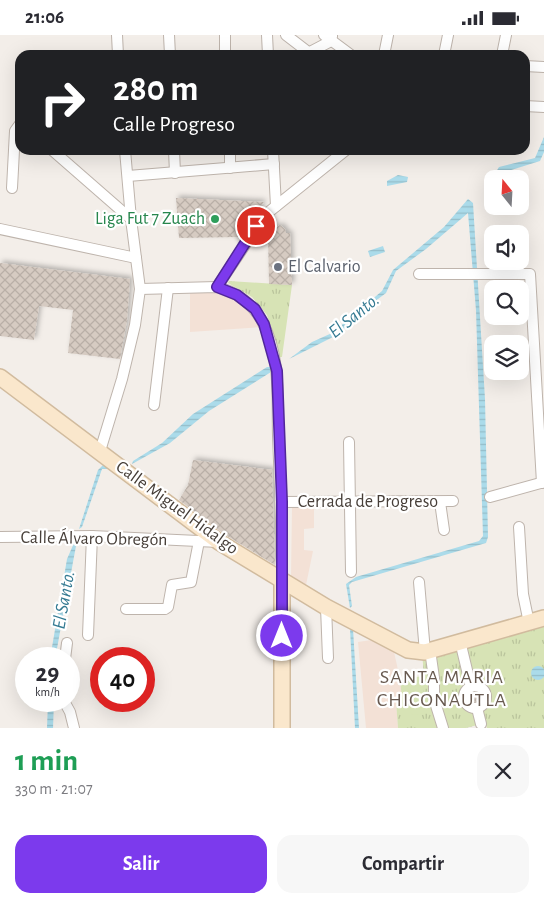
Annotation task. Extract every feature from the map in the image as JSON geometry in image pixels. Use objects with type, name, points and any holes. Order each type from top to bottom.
[{"type":"street","points":[[117,35],[118,50]]},
{"type":"street","points":[[169,35],[170,50]]},
{"type":"street","points":[[225,35],[226,50]]},
{"type":"street","points":[[267,35],[268,50]]},
{"type":"street","points":[[286,35],[307,50]]},
{"type":"street","points":[[385,50],[388,35]]},
{"type":"street","points":[[445,50],[448,35]]},
{"type":"street","points":[[503,50],[506,35]]},
{"type":"street","points":[[314,50],[329,37],[346,50]]},
{"type":"street","points":[[530,67],[544,67]]},
{"type":"street","points":[[530,106],[544,107]]},
{"type":"street","points":[[12,188],[15,131]]},
{"type":"street","points":[[59,155],[131,219]]},
{"type":"street","points":[[100,451],[122,379],[135,325],[140,289],[126,155]]},
{"type":"street","points":[[174,155],[175,173]]},
{"type":"street","points":[[230,155],[230,168]]},
{"type":"street","points":[[273,155],[276,206]]},
{"type":"street","points":[[217,287],[265,215],[340,155]]},
{"type":"street","points":[[128,176],[274,164]]},
{"type":"street","points":[[0,229],[136,258]]},
{"type":"street","points":[[419,274],[530,275],[543,482],[490,497]]},
{"type":"street","points":[[140,289],[217,287],[232,292],[255,309],[266,331],[277,371],[282,502],[282,728]]},
{"type":"street","points":[[154,405],[168,289]]},
{"type":"street","name":"Calle Miguel Hidalgo","points":[[0,377],[100,451],[218,543],[326,607],[424,651]]},
{"type":"street","points":[[349,442],[351,572]]},
{"type":"street","name":"Cerrada de Progreso","points":[[282,502],[453,501]]},
{"type":"street","points":[[440,502],[444,530]]},
{"type":"street","points":[[519,527],[523,594],[529,623]]},
{"type":"street","points":[[88,635],[92,536]]},
{"type":"street","name":"Calle Álvaro Obregón","points":[[0,537],[92,536],[218,543]]},
{"type":"street","points":[[126,609],[164,609],[168,607],[172,585],[191,582],[199,541]]},
{"type":"street","points":[[419,582],[424,651],[434,678],[434,699],[443,728]]},
{"type":"street","points":[[326,607],[328,659]]},
{"type":"street","points":[[424,651],[544,618]]},
{"type":"street","points":[[460,641],[471,687]]},
{"type":"street","points":[[66,647],[67,643]]},
{"type":"street","points":[[471,687],[481,689],[485,694],[484,704],[477,708],[468,706],[464,699],[466,692],[471,687]]},
{"type":"street","points":[[477,708],[482,724]]},
{"type":"street","points":[[70,712],[74,728]]},
{"type":"shaded area","points":[[221,290],[254,315],[262,327],[190,332],[190,292]]},
{"type":"shaded area","points":[[314,506],[314,528],[304,529],[304,550],[313,551],[306,585],[291,577],[292,507]]},
{"type":"shaded area","points":[[385,638],[392,643],[400,679],[402,700],[396,702],[398,728],[366,728],[358,642]]},
{"type":"green space","points":[[229,281],[292,285],[282,357],[279,357],[267,315],[252,297],[228,283]]},
{"type":"green space","points":[[544,615],[544,728],[487,728],[485,723],[466,728],[398,728],[396,702],[402,699],[400,679],[424,676],[422,652]]},
{"type":"green space","points":[[423,687],[427,713],[412,715],[408,690]]},
{"type":"water","points":[[544,137],[544,152],[540,161],[512,170],[497,170],[499,167],[535,158]]},
{"type":"water","points":[[398,175],[408,177],[407,182],[387,186],[387,181]]},
{"type":"water","name":"El Santo.","points":[[468,199],[473,203],[485,399],[488,537],[486,543],[352,582],[349,585],[352,606],[350,608],[346,584],[356,577],[479,541],[483,536],[476,310],[468,213],[426,249],[396,271],[386,293],[362,311],[337,335],[289,359],[312,342],[332,333],[382,291],[393,270],[444,227]]},
{"type":"water","points":[[383,246],[385,252],[370,257],[368,251]]},
{"type":"water","points":[[267,367],[273,367],[271,372],[209,411],[170,443],[132,464],[133,461],[162,443],[193,414]]},
{"type":"water","points":[[104,464],[113,469],[102,469],[82,527],[79,529],[98,470]]},
{"type":"water","name":"El Santo.","points":[[74,543],[76,546],[57,647],[52,647],[67,559]]},
{"type":"water","points":[[350,628],[353,629],[359,728],[355,728]]},
{"type":"water","points":[[535,666],[541,666],[545,673],[541,680],[535,680],[531,676],[531,670]]},
{"type":"water","points":[[48,712],[54,712],[53,728],[47,728]]},
{"type":"building","name":"Liga Fut 7 Zuach","points":[[176,198],[264,202],[240,237],[179,238]]},
{"type":"building","name":"El Calvario","points":[[280,225],[285,229],[286,233],[290,233],[292,285],[269,284],[268,234],[273,234],[274,229]]},
{"type":"building","points":[[0,263],[130,279],[127,320],[120,359],[68,353],[73,310],[39,306],[34,340],[0,336]]},
{"type":"building","points":[[193,460],[272,470],[275,565],[224,534],[179,500],[188,485]]},
{"type":"building","points":[[473,692],[477,692],[480,697],[479,701],[473,702],[470,699],[470,695]]},
{"type":"place","name":"Liga Fut 7 Zuach","points":[[215,219]]},
{"type":"place","name":"El Calvario","points":[[278,267]]},
{"type":"district","name":"SANTA MARIA CHICONAUTLA","points":[[442,688]]},
{"type":"route","points":[[256,226],[217,287],[228,289],[255,309],[264,324],[277,371],[282,502],[282,636]]}]
